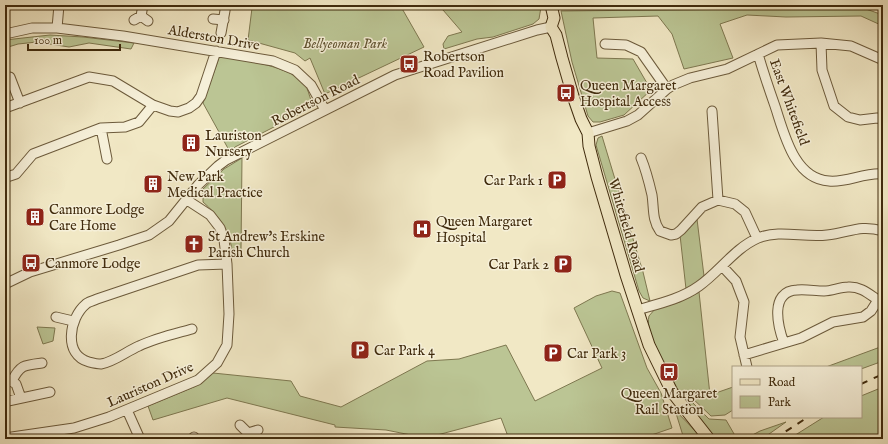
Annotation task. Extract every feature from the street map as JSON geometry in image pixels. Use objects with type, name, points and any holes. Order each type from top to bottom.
[{"type":"main road","name":"Whitefield Road","points":[[552,5],[554,18],[552,27],[556,35],[573,96],[581,119],[588,133],[589,146],[597,178],[637,310],[653,356],[672,392],[709,439]]},
{"type":"street","points":[[57,28],[59,5]]},
{"type":"street","points":[[141,19],[143,5]]},
{"type":"street","points":[[221,34],[226,5]]},
{"type":"street","points":[[213,19],[224,20]]},
{"type":"street","name":"Robertson Road","points":[[5,284],[30,272],[150,235],[169,221],[198,185],[226,160],[395,75],[552,27]]},
{"type":"street","name":"Alderston Drive","points":[[5,34],[32,28],[57,28],[123,36],[273,62],[295,70],[311,85],[325,110]]},
{"type":"street","points":[[588,133],[627,121],[638,115],[667,89],[690,78],[727,69],[777,44],[821,43],[851,46],[883,60]]},
{"type":"street","points":[[821,43],[822,70],[834,106],[848,117],[860,120],[877,118],[883,119]]},
{"type":"street","points":[[605,44],[626,45],[641,52],[667,89]]},
{"type":"street","points":[[614,44],[614,54]]},
{"type":"street","points":[[5,108],[89,77],[113,80],[153,104],[170,111],[178,112],[188,109],[196,103],[201,96],[216,51]]},
{"type":"street","name":"East Whitefield","points":[[758,54],[789,148],[801,166],[814,177],[829,181],[875,173],[883,174]]},
{"type":"street","points":[[10,77],[20,103]]},
{"type":"street","points":[[5,175],[7,177],[16,174],[33,154],[101,128],[124,127],[139,122],[153,104]]},
{"type":"street","points":[[712,111],[717,121],[718,200]]},
{"type":"street","points":[[101,128],[107,159]]},
{"type":"street","points":[[641,158],[650,169],[654,221],[660,231],[676,234],[702,207],[718,200],[735,204],[745,212],[758,238]]},
{"type":"street","name":"Lauriston Drive","points":[[5,438],[25,438],[74,428],[127,410],[198,380],[217,363],[227,345],[229,314],[227,264],[224,240],[220,228],[210,216],[187,200]]},
{"type":"street","points":[[637,310],[686,294],[699,286],[742,248],[758,238],[777,233],[818,236],[857,228],[874,228],[883,231]]},
{"type":"street","points":[[192,329],[155,339],[99,364],[85,361],[74,351],[71,341],[73,321],[86,304],[198,265],[227,264]]},
{"type":"street","points":[[722,266],[736,281],[744,302],[740,337],[747,366]]},
{"type":"street","points":[[744,355],[801,338],[833,322],[863,317],[881,301],[858,288],[848,287],[826,291],[796,290],[787,292],[782,297],[777,312],[778,327],[784,343]]},
{"type":"street","points":[[56,317],[73,321]]},
{"type":"street","points":[[21,398],[16,384],[8,379],[22,366],[42,362]]},
{"type":"street","points":[[8,401],[50,392]]},
{"type":"street","points":[[127,410],[140,439]]},
{"type":"street","points":[[240,425],[248,436],[258,430]]},
{"type":"green space","name":"Bellyeoman Park","points":[[262,5],[400,5],[424,47],[325,94],[310,58],[305,61],[295,53],[248,40],[252,8]]},
{"type":"green space","points":[[437,5],[540,5],[541,7],[539,19],[533,24],[493,37],[477,39],[444,49],[443,44],[448,36],[462,32]]},
{"type":"green space","points":[[863,8],[883,15],[883,26],[861,16],[786,17],[747,15],[720,24],[733,58],[684,69],[672,34],[658,16],[593,18],[597,58],[633,59],[651,90],[624,115],[600,122],[593,122],[588,116],[572,62],[561,11]]},
{"type":"green space","points":[[50,35],[134,43],[131,49],[89,43],[69,47],[37,42],[18,44],[5,48],[5,40]]},
{"type":"green space","points":[[220,55],[278,68],[299,78],[308,90],[311,100],[307,110],[235,147],[230,152],[203,103]]},
{"type":"green space","points":[[602,136],[643,272],[650,301],[643,298],[639,291],[596,145],[598,138]]},
{"type":"green space","points":[[242,158],[241,250],[232,249],[228,235],[222,223],[214,212],[203,202],[203,189],[224,169]]},
{"type":"green space","points":[[697,219],[704,276],[686,289],[680,235]]},
{"type":"green space","points":[[612,291],[620,293],[647,368],[661,393],[672,428],[640,439],[509,439],[501,418],[426,438],[386,430],[335,427],[335,425],[227,398],[153,420],[148,406],[196,386],[213,373],[291,381],[300,396],[341,407],[427,361],[459,359],[506,345],[535,401],[602,368],[574,308],[596,296]]},
{"type":"green space","points":[[699,292],[710,395],[732,387],[732,411],[725,415],[711,416],[690,396],[678,390],[650,333],[648,324],[649,316],[655,309],[680,302]]},
{"type":"green space","points":[[37,327],[55,328],[53,341],[43,344]]},
{"type":"green space","points":[[883,346],[883,361],[862,369],[862,366],[829,366]]},
{"type":"green space","points":[[883,387],[883,439],[789,439],[822,418],[862,418],[862,396]]},
{"type":"green space","points":[[681,395],[689,399],[709,419],[726,420],[737,439],[716,439]]},
{"type":"green space","points":[[675,410],[703,439],[684,439]]},
{"type":"green space","points":[[786,422],[762,439],[745,439],[760,431]]},
{"type":"railway","points":[[862,384],[883,374]]},
{"type":"railway","points":[[774,439],[806,418]]},
{"type":"place","name":"Robertson Road Pavilion","points":[[409,64]]},
{"type":"place","name":"Queen Margaret Hospital Access","points":[[566,93]]},
{"type":"place","name":"Lauriston Nursery","points":[[191,143]]},
{"type":"place","name":"Car Park 1","points":[[557,180]]},
{"type":"place","name":"New Park Medical Practice","points":[[153,184]]},
{"type":"place","name":"Canmore Lodge Care Home","points":[[35,217]]},
{"type":"place","name":"Queen Margaret Hospital","points":[[422,229]]},
{"type":"place","name":"St Andrew's Erskine Parish Church","points":[[194,244]]},
{"type":"place","name":"Canmore Lodge","points":[[31,263]]},
{"type":"place","name":"Car Park 2","points":[[563,264]]},
{"type":"place","name":"Car Park 4","points":[[360,350]]},
{"type":"place","name":"Car Park 3","points":[[553,353]]},
{"type":"place","name":"Queen Margaret Rail Station","points":[[669,372]]}]
